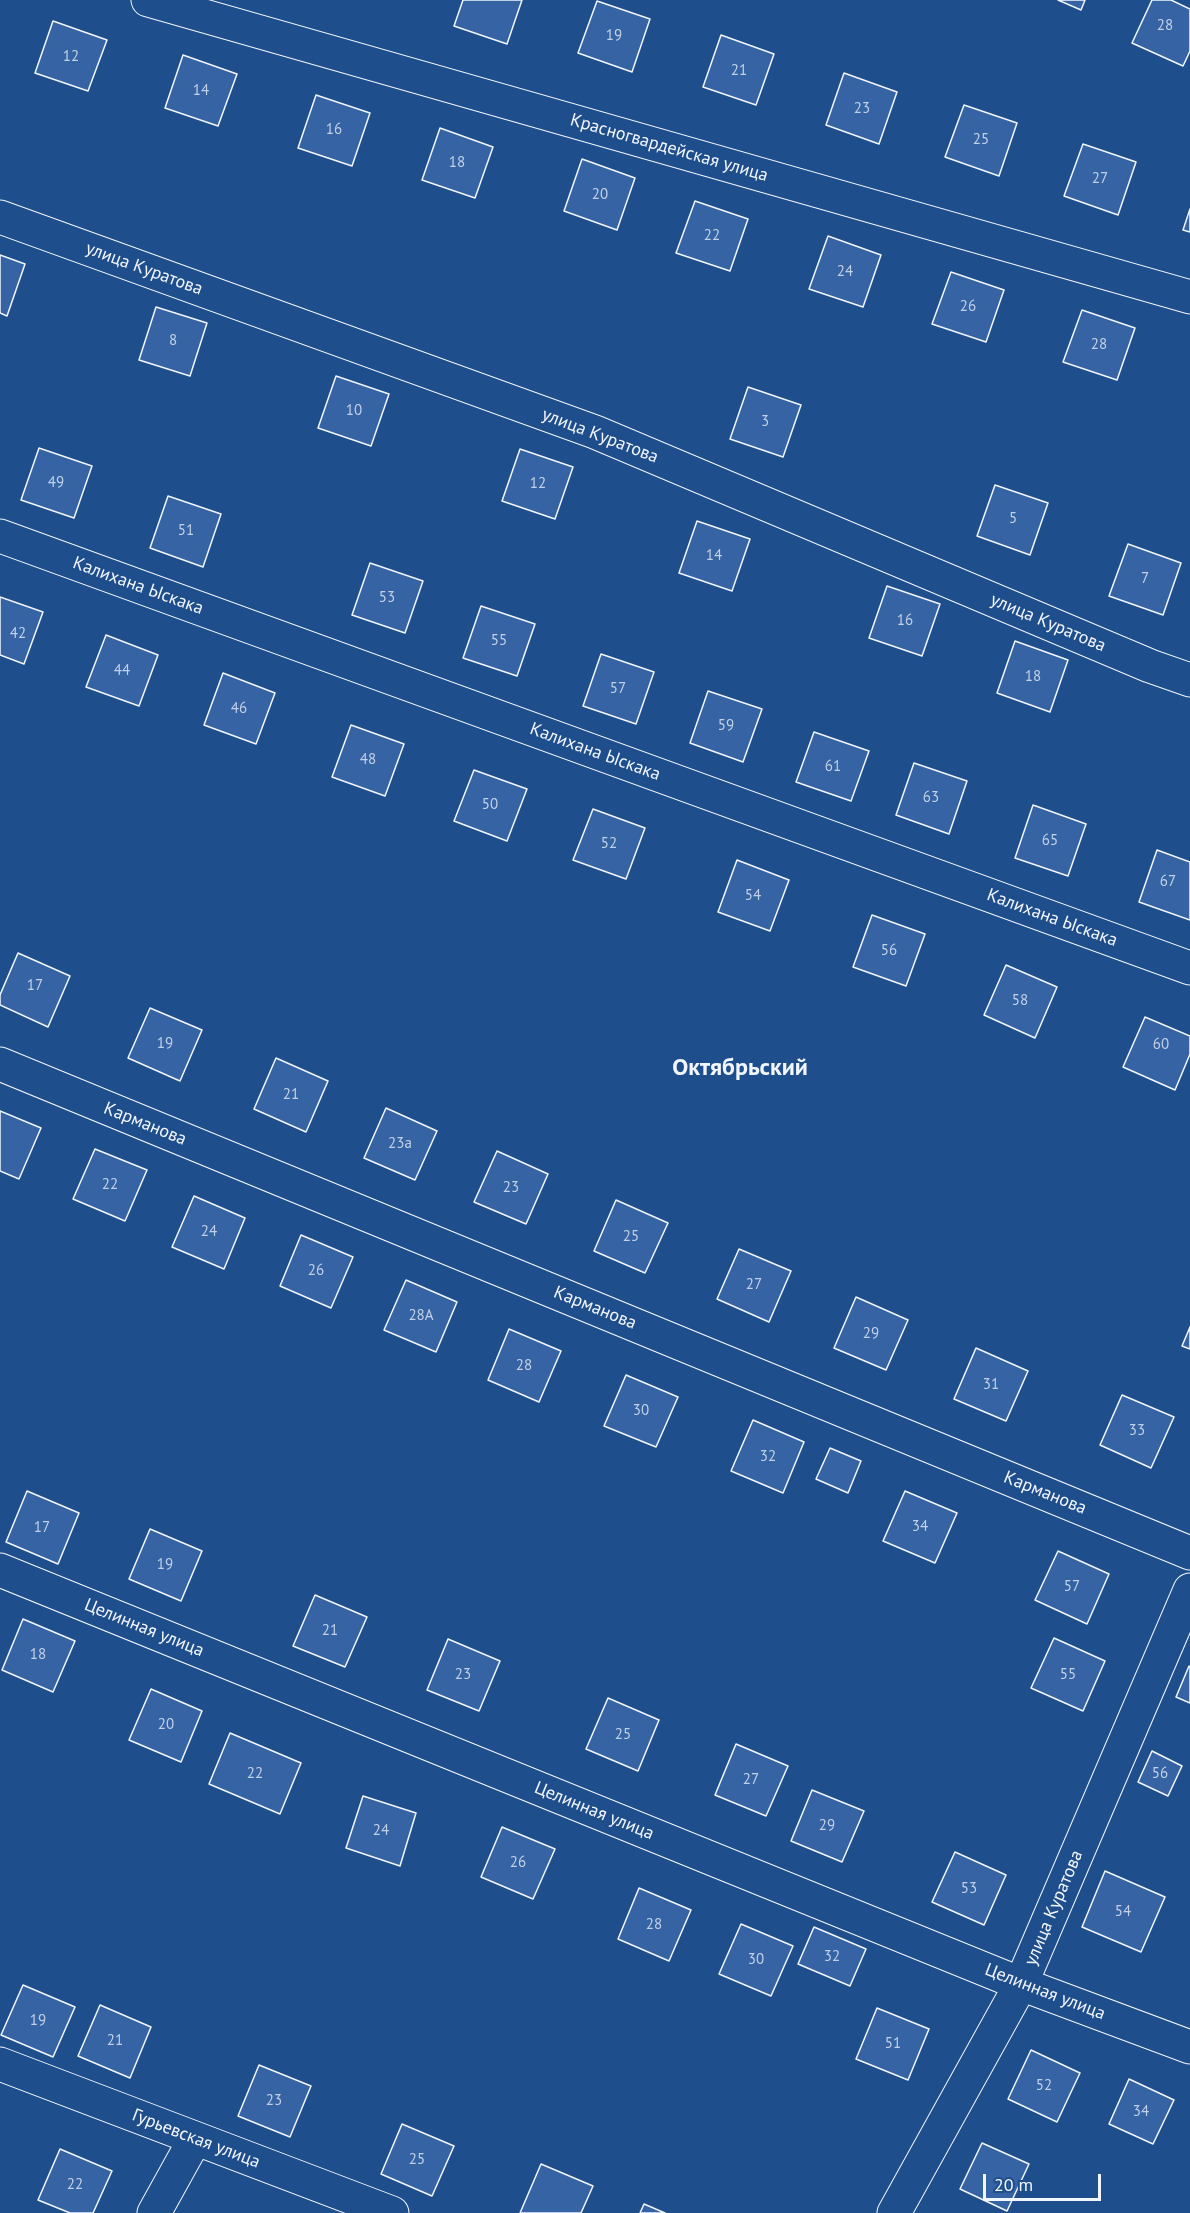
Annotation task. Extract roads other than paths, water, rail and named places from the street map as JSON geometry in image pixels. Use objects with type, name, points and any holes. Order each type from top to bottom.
[{"type":"street","name":"Красногвардейская улица","points":[[148,0],[1190,297]]},
{"type":"street","name":"улица Куратова","points":[[0,217],[596,432],[1139,661],[1190,680]]},
{"type":"street","name":"Калихана Ыскака","points":[[0,536],[1190,968]]},
{"type":"street","name":"Карманова","points":[[0,1064],[1190,1552]]},
{"type":"street","name":"Целинная улица","points":[[0,1570],[1021,1984],[1190,2047]]},
{"type":"street","name":"улица Куратова","points":[[894,2213],[1021,1984],[1190,1590]]},
{"type":"street","name":"Гурьевская улица","points":[[0,2064],[392,2213]]},
{"type":"street","points":[[154,2213],[195,2139]]},
{"type":"district","name":"Октябрьский","points":[[740,1068]]}]
